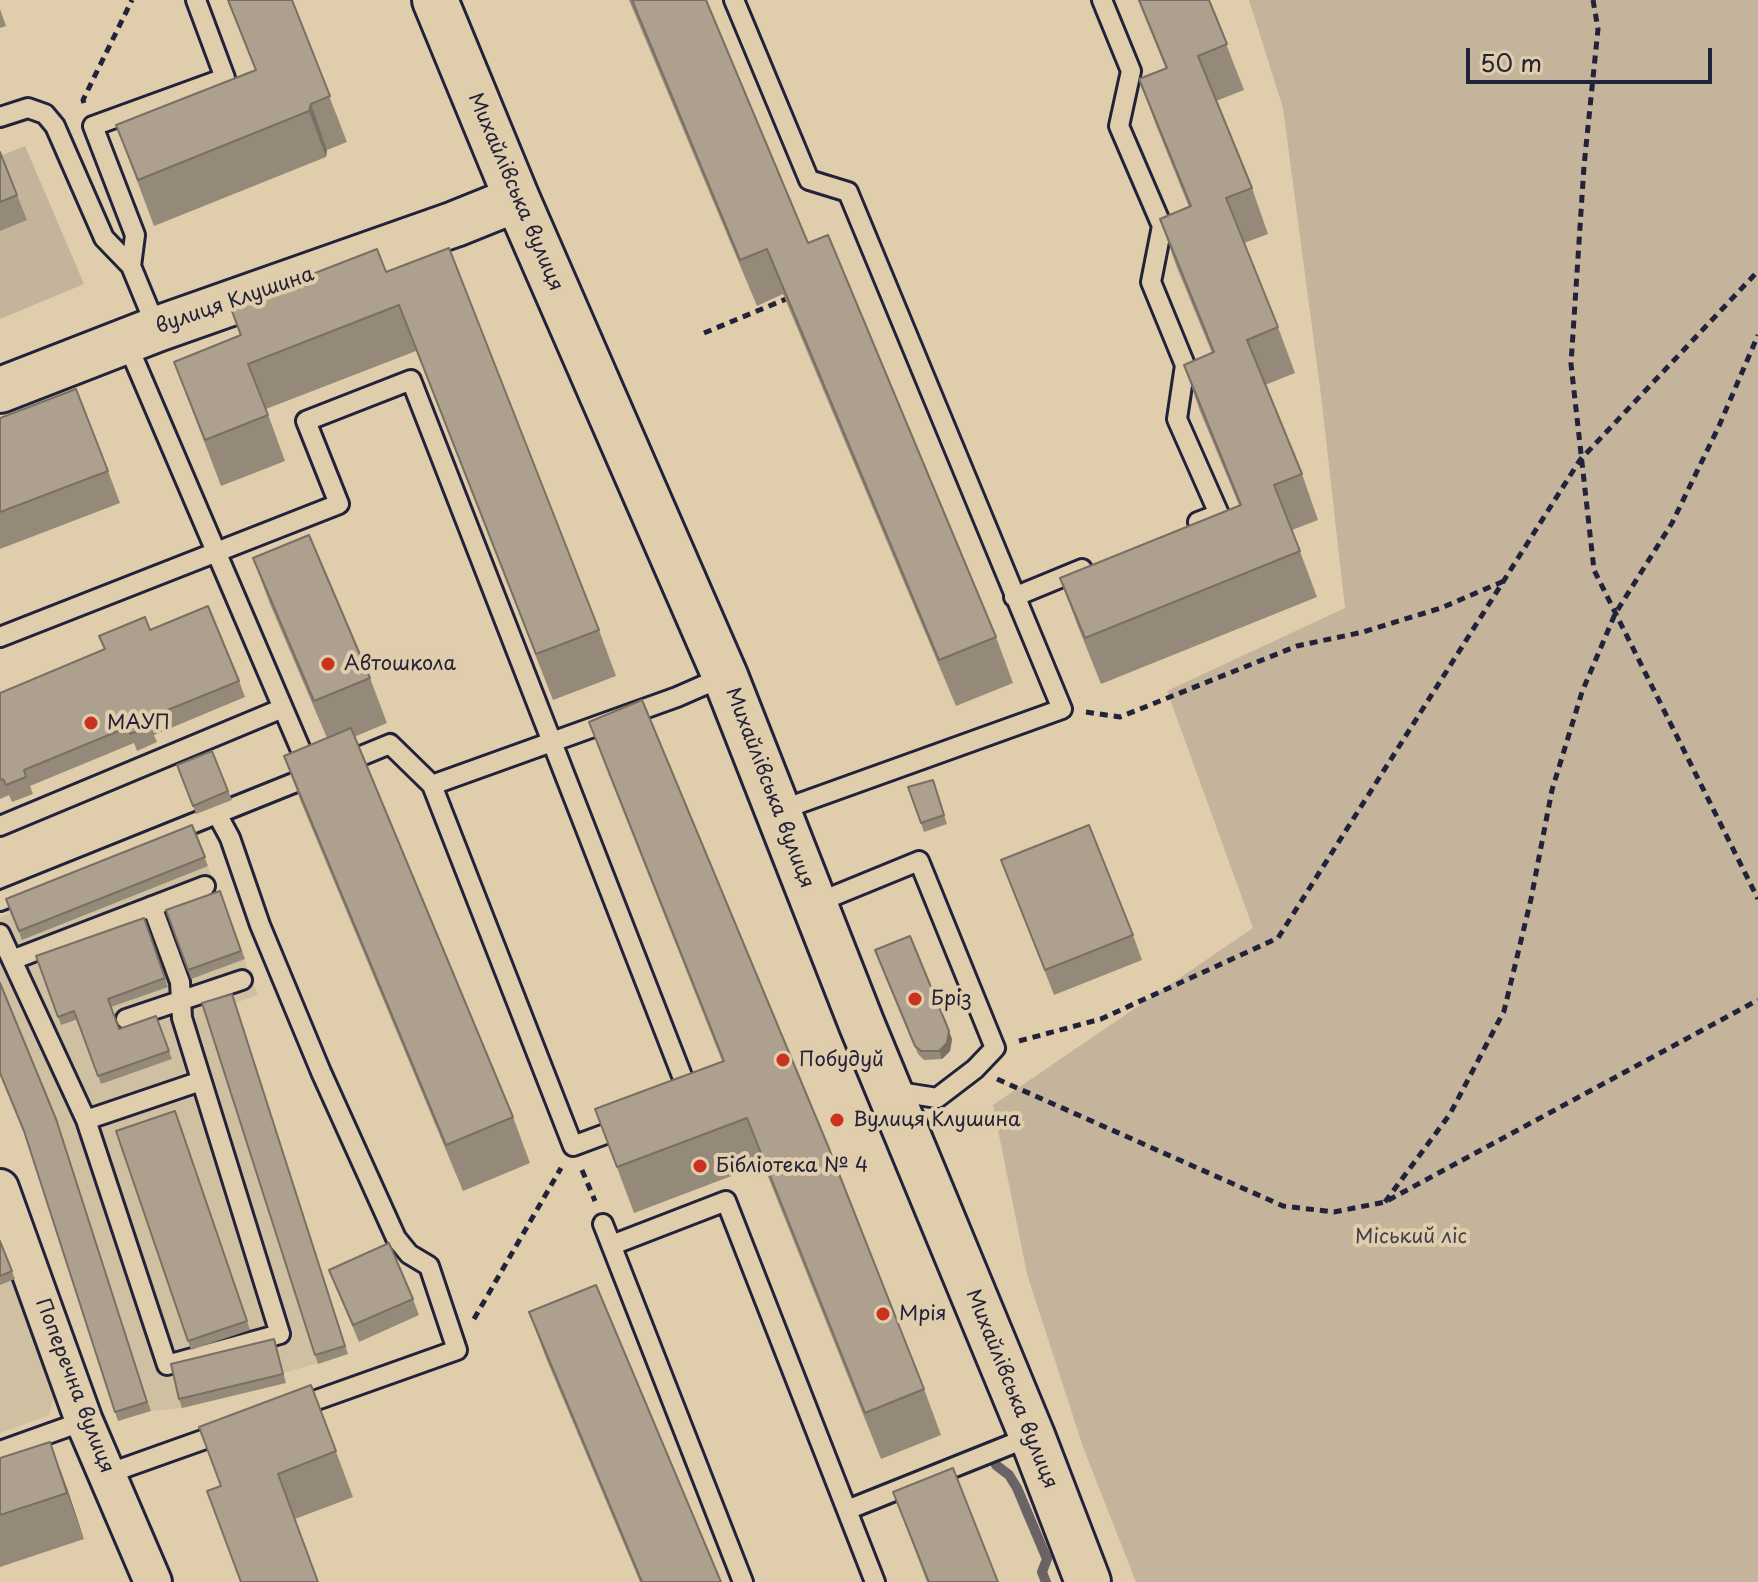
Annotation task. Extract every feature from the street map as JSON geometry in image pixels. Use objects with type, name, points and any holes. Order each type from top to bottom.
[{"type":"main road","name":"Михайлівська вулиця","points":[[435,0],[517,199],[725,676],[1088,1582]]},
{"type":"main road","name":"вулиця Клушина","points":[[0,390],[517,199]]},
{"type":"street","name":"Поперечна вулиця","points":[[0,1188],[84,1421],[153,1582]]},
{"type":"lane","points":[[196,0],[225,78],[93,126],[135,235],[131,266],[142,335],[216,552],[312,776]]},
{"type":"lane","points":[[734,0],[809,180],[848,192],[1062,709],[777,811]]},
{"type":"lane","points":[[1102,0],[1131,71],[1119,126],[1162,226],[1151,282],[1185,365],[1177,419],[1219,514],[1175,532]]},
{"type":"lane","points":[[0,117],[28,108],[45,114],[55,126],[104,238],[131,266]]},
{"type":"lane","points":[[0,637],[339,504],[306,421],[411,380],[692,1102],[678,1107]]},
{"type":"lane","points":[[1014,597],[1102,561]]},
{"type":"lane","points":[[432,785],[677,697],[725,676]]},
{"type":"lane","points":[[0,826],[283,708]]},
{"type":"lane","points":[[0,901],[390,744],[432,785],[573,1146],[648,1119]]},
{"type":"lane","points":[[217,814],[230,838],[260,925],[321,1072],[396,1238],[409,1254],[429,1266],[457,1350],[282,1412]]},
{"type":"lane","points":[[814,904],[919,861],[995,1048],[975,1069],[937,1098],[890,1091]]},
{"type":"lane","points":[[12,960],[205,886]]},
{"type":"lane","points":[[0,934],[86,1120],[167,1365],[280,1334],[182,1018],[180,982],[152,906]]},
{"type":"lane","points":[[126,1019],[242,980]]},
{"type":"lane","points":[[86,1120],[201,1081]]},
{"type":"lane","points":[[612,1245],[726,1201],[875,1582]]},
{"type":"lane","points":[[603,1224],[743,1582]]},
{"type":"lane","points":[[0,1451],[84,1421]]},
{"type":"lane","points":[[107,1474],[238,1428]]},
{"type":"lane","points":[[847,1510],[1032,1436]]},
{"type":"path","points":[[93,126],[83,100],[132,0]]},
{"type":"path","points":[[1593,0],[1598,29],[1584,166],[1571,364],[1594,570],[1758,899]]},
{"type":"path","points":[[995,1048],[1101,1019],[1278,938],[1580,460],[1758,271]]},
{"type":"path","points":[[704,333],[786,299]]},
{"type":"path","points":[[1385,1202],[1450,1114],[1504,1011],[1531,899],[1552,790],[1582,692],[1615,614],[1672,523],[1758,335]]},
{"type":"path","points":[[1062,709],[1120,717],[1297,646],[1363,632],[1441,608],[1504,581]]},
{"type":"path","points":[[975,1069],[1283,1206],[1334,1212],[1385,1202],[1758,1000]]},
{"type":"path","points":[[573,1146],[603,1224]]},
{"type":"path","points":[[457,1350],[573,1146]]},
{"type":"shaded area","points":[[208,866],[258,995],[235,1003],[348,1354],[284,1373],[286,1383],[182,1408],[151,1411],[118,1421],[27,1139],[0,1074],[0,917],[11,913],[9,908]]},
{"type":"shaded area","points":[[0,1242],[57,1386],[49,1415],[0,1433]]},
{"type":"green space","name":"Міський ліс","points":[[1249,0],[1758,0],[1758,1582],[1136,1582],[1083,1447],[1027,1274],[993,1105],[1253,928],[1167,691],[1345,608],[1283,108]]},
{"type":"green space","points":[[25,146],[84,284],[0,319],[0,156]]},
{"type":"building","points":[[228,0],[292,0],[330,96],[311,104],[309,111],[138,180],[116,125],[256,70]]},
{"type":"building","points":[[632,0],[706,0],[808,243],[828,235],[996,637],[939,660],[767,249],[740,260]]},
{"type":"building","points":[[1139,0],[1209,0],[1227,44],[1198,56],[1252,188],[1226,198],[1278,327],[1247,340],[1302,474],[1274,485],[1300,551],[1085,638],[1060,578],[1241,505],[1184,365],[1214,352],[1160,219],[1191,206],[1139,79],[1167,68]]},
{"type":"building","points":[[0,152],[17,195],[0,202]]},
{"type":"building","points":[[449,248],[599,630],[536,654],[399,305],[248,364],[268,415],[205,440],[174,362],[241,335],[230,306],[377,249],[386,272]]},
{"type":"building","points":[[76,389],[108,471],[0,512],[0,418]]},
{"type":"building","name":"Автошкола","points":[[309,535],[370,678],[314,701],[253,558]]},
{"type":"building","name":"МАУП","points":[[208,606],[239,681],[148,718],[151,725],[130,734],[128,727],[24,770],[26,777],[6,785],[3,779],[0,780],[0,693],[105,649],[99,636],[145,617],[150,630]]},
{"type":"building","points":[[642,700],[828,1146],[924,1389],[865,1413],[747,1118],[617,1167],[595,1109],[724,1061],[589,722]]},
{"type":"building","points":[[351,728],[513,1117],[446,1145],[284,756]]},
{"type":"building","points":[[212,751],[228,791],[193,806],[177,765]]},
{"type":"building","points":[[933,780],[944,815],[921,823],[908,787]]},
{"type":"building","points":[[192,825],[205,857],[19,931],[6,899]]},
{"type":"building","points":[[1089,825],[1133,935],[1045,970],[1001,860]]},
{"type":"building","points":[[220,891],[241,951],[188,970],[166,910]]},
{"type":"building","points":[[144,918],[165,978],[108,999],[119,1029],[156,1016],[169,1051],[98,1076],[74,1011],[58,1017],[36,956]]},
{"type":"building","name":"Бріз","points":[[910,936],[949,1031],[947,1043],[939,1051],[921,1051],[915,1046],[875,950]]},
{"type":"building","points":[[0,983],[56,1119],[147,1402],[115,1412],[24,1131],[0,1073]]},
{"type":"building","points":[[232,994],[345,1346],[315,1355],[202,1003]]},
{"type":"building","points":[[175,1111],[247,1321],[188,1341],[116,1131]]},
{"type":"building","points":[[0,1241],[12,1271],[0,1276]]},
{"type":"building","points":[[389,1243],[413,1299],[353,1325],[329,1270]]},
{"type":"building","points":[[596,1285],[721,1582],[642,1582],[529,1312]]},
{"type":"building","points":[[274,1339],[283,1374],[179,1399],[171,1364]]},
{"type":"building","points":[[311,1385],[336,1451],[278,1474],[318,1582],[241,1582],[207,1491],[221,1486],[199,1427]]},
{"type":"building","points":[[50,1442],[67,1493],[0,1515],[0,1458]]},
{"type":"building","points":[[953,1468],[998,1582],[929,1582],[893,1492]]},
{"type":"waterway","points":[[996,1465],[1009,1475],[1017,1488],[1047,1559],[1042,1572],[1046,1582]]},
{"type":"place","name":"Автошкола","points":[[328,664]]},
{"type":"place","name":"МАУП","points":[[91,723]]},
{"type":"place","name":"Бріз","points":[[915,999]]},
{"type":"place","name":"Побудуй","points":[[783,1060]]},
{"type":"place","name":"Вулиця Клушина","points":[[837,1120]]},
{"type":"place","name":"Бібліотека № 4","points":[[700,1166]]},
{"type":"place","name":"Мрія","points":[[883,1314]]}]
